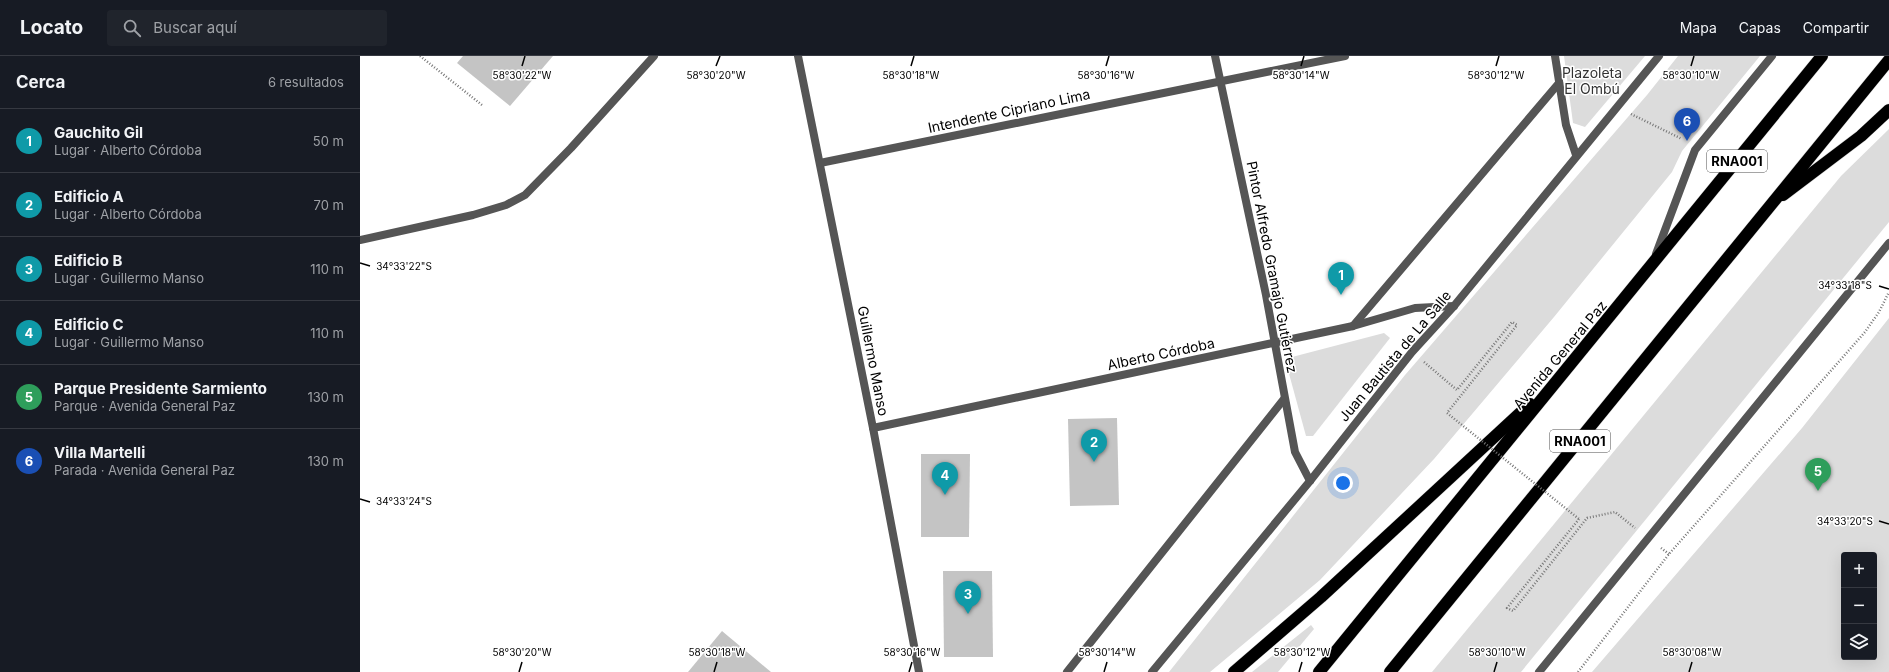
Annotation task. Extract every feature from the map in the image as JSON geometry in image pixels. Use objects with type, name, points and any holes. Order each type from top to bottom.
[{"type":"highway","name":"Avenida General Paz","points":[[1319,672],[1652,267],[1822,56]]},
{"type":"highway","name":"RNA001","points":[[1390,672],[1889,60]]},
{"type":"highway","points":[[1767,208],[1861,136],[1889,110]]},
{"type":"highway","points":[[1234,672],[1327,592],[1566,371]]},
{"type":"street","points":[[360,240],[473,215],[506,205],[525,195],[571,148],[654,56]]},
{"type":"street","name":"Guillermo Manso","points":[[798,56],[919,672]]},
{"type":"street","name":"Pintor Alfredo Gramajo Gutiérrez","points":[[1215,56],[1266,296],[1295,452],[1310,481]]},
{"type":"street","name":"Intendente Cipriano Lima","points":[[820,163],[1220,80],[1345,56]]},
{"type":"street","points":[[1555,56],[1566,125],[1576,155]]},
{"type":"street","name":"Juan Bautista de La Salle","points":[[1152,672],[1310,481],[1412,352],[1454,306],[1576,155],[1659,56]]},
{"type":"street","points":[[1652,267],[1695,150],[1772,56]]},
{"type":"street","points":[[1353,326],[1559,83]]},
{"type":"street","points":[[1539,672],[1889,243]]},
{"type":"street","name":"Alberto Córdoba","points":[[872,428],[1353,326],[1415,308],[1454,306]]},
{"type":"street","points":[[1068,672],[1284,399]]},
{"type":"path","points":[[420,56],[482,106]]},
{"type":"path","points":[[1616,107],[1687,141]]},
{"type":"path","points":[[1578,672],[1669,554],[1865,332],[1879,312],[1889,292]]},
{"type":"path","points":[[1412,352],[1457,390],[1512,322],[1517,325],[1447,413],[1579,519],[1507,608],[1512,611],[1587,518],[1615,512],[1669,554]]},
{"type":"green space","name":"Plazoleta El Ombú","points":[[1564,56],[1645,56],[1585,127],[1573,123]]},
{"type":"green space","points":[[1678,56],[1760,56],[1682,151],[1672,172],[1554,317],[1434,459],[1320,580],[1210,672],[1169,672],[1405,375],[1647,95]]},
{"type":"green space","points":[[1889,129],[1889,222],[1521,672],[1432,672],[1841,176]]},
{"type":"green space","points":[[1889,318],[1889,672],[1592,672],[1802,428]]},
{"type":"green space","points":[[1384,333],[1390,338],[1313,436],[1306,436],[1288,370],[1292,357]]},
{"type":"green space","points":[[1311,625],[1314,629],[1278,672],[1252,672]]},
{"type":"building","points":[[463,56],[553,56],[510,106],[457,63]]},
{"type":"building","points":[[1117,418],[1119,505],[1070,506],[1068,419]]},
{"type":"building","points":[[921,454],[970,454],[969,537],[921,537]]},
{"type":"building","points":[[943,571],[992,571],[993,657],[944,657]]},
{"type":"building","points":[[722,631],[771,672],[688,672]]},
{"type":"place","name":"Villa Martelli","points":[[1687,141]]},
{"type":"place","name":"Gauchito Gil","points":[[1341,295]]},
{"type":"place","name":"Edificio A","points":[[1094,462]]},
{"type":"place","name":"Parque Presidente Sarmiento","points":[[1818,491]]},
{"type":"place","name":"Edificio C","points":[[945,495]]},
{"type":"place","name":"Edificio B","points":[[968,614]]}]
